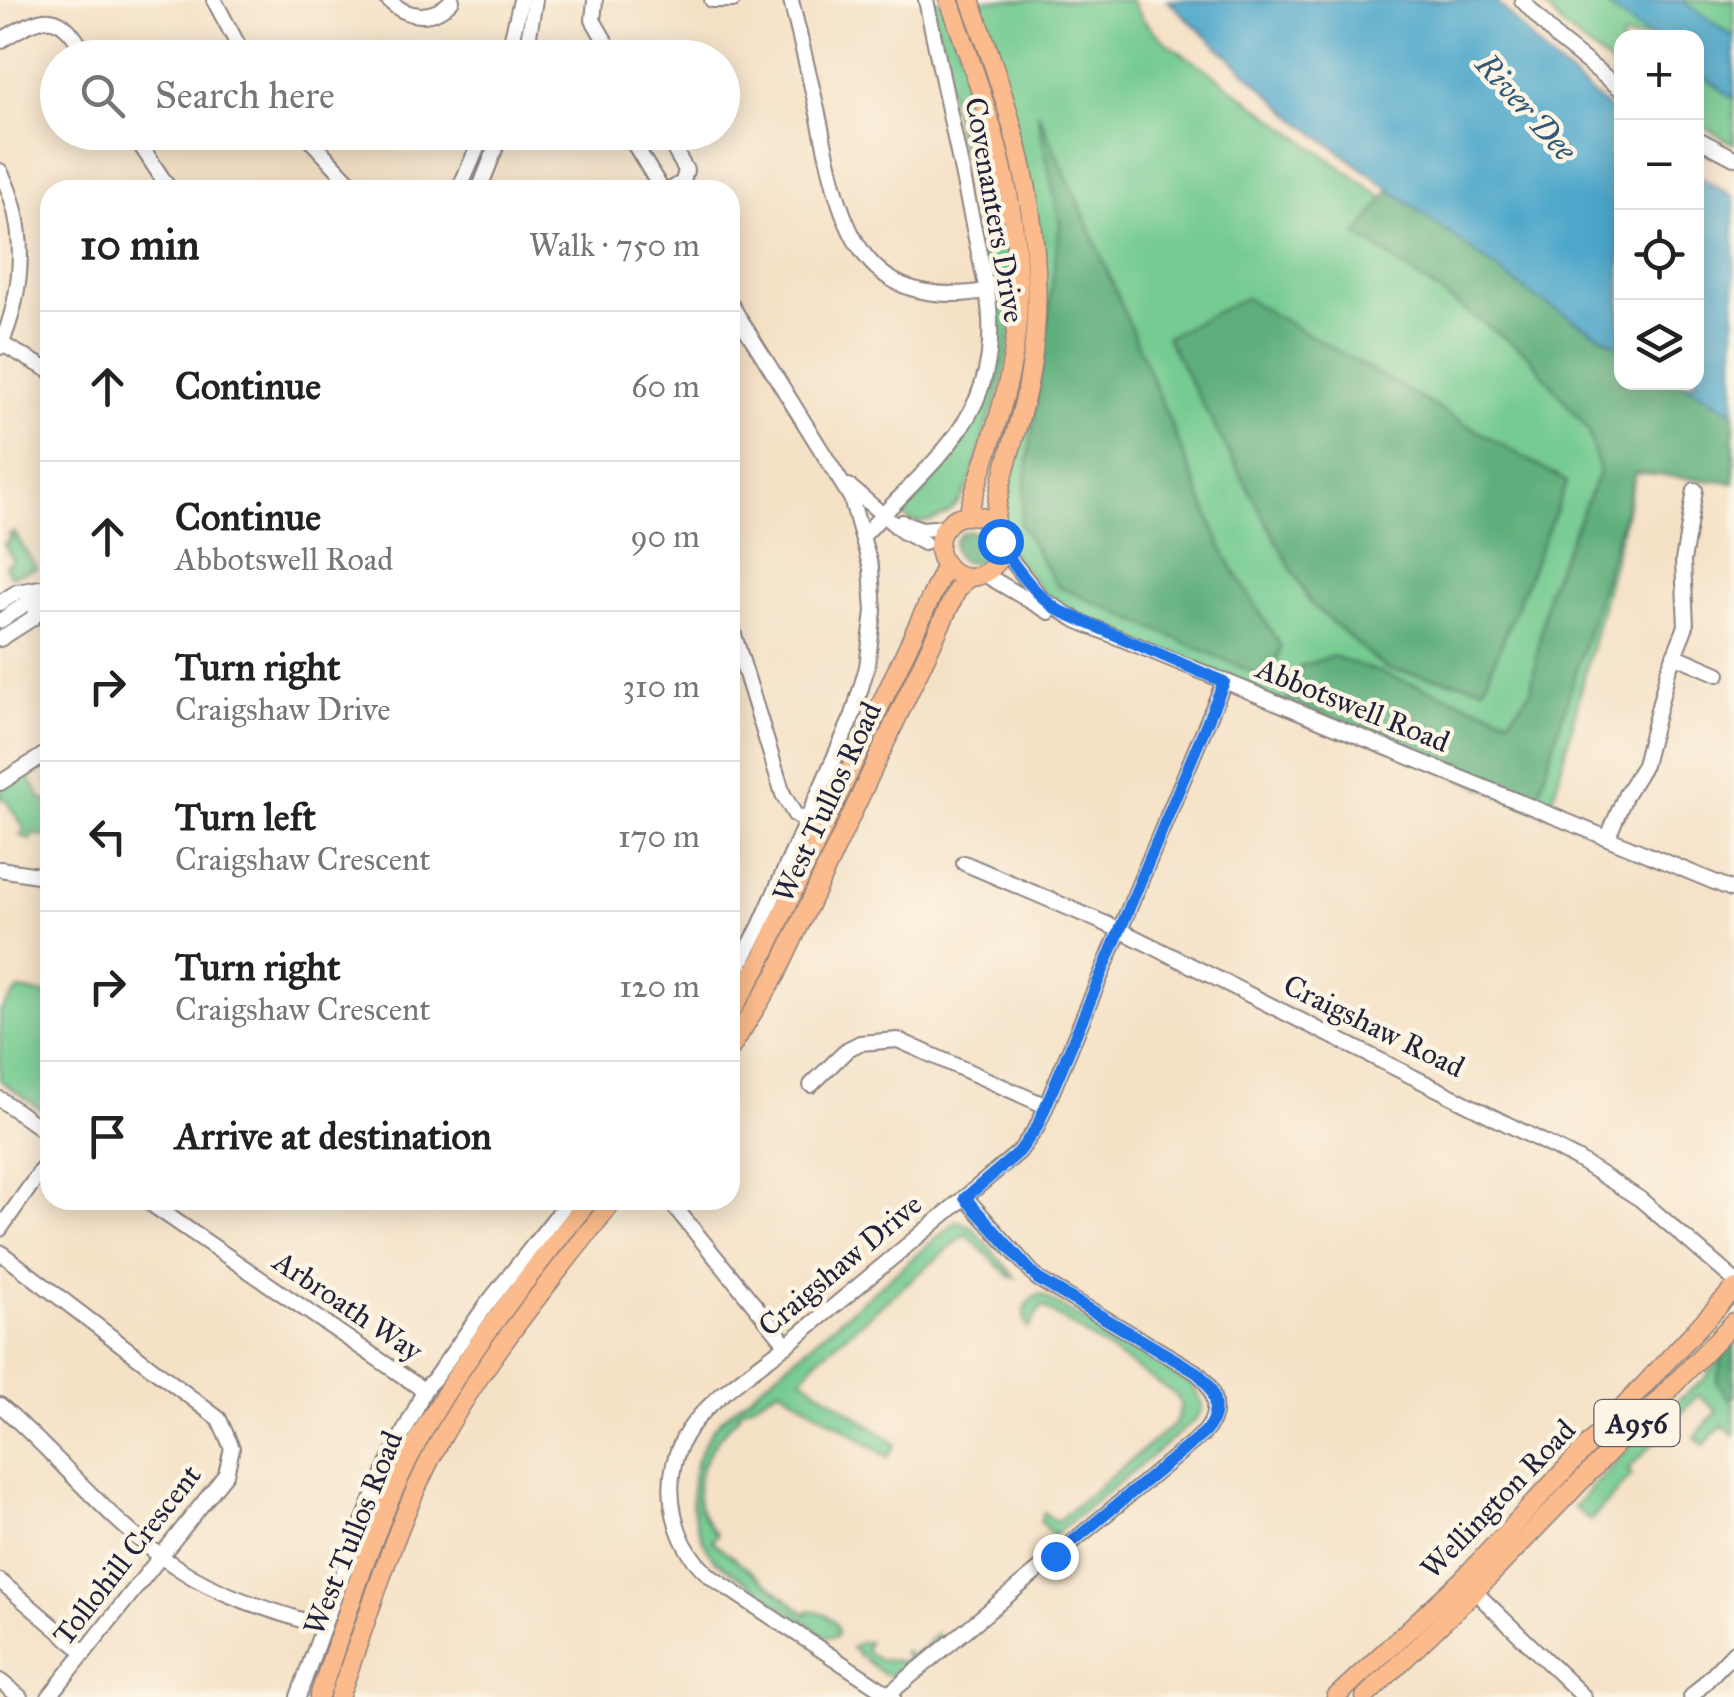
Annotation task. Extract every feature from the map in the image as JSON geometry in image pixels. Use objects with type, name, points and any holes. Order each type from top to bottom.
[{"type":"main road","points":[[949,0],[998,142],[1011,201],[1018,261],[1017,319],[1009,378],[967,516]]},
{"type":"main road","points":[[970,0],[999,79],[1024,168],[1037,264],[1036,322],[1028,384],[1010,442],[994,526],[1001,547],[996,563],[976,576],[952,572],[940,546],[946,527],[967,516],[994,526]]},
{"type":"main road","name":"West Tullos Road","points":[[740,997],[760,965],[946,565]]},
{"type":"main road","name":"West Tullos Road","points":[[740,1033],[776,975],[957,590],[976,576]]},
{"type":"main road","name":"West Tullos Road","points":[[318,1697],[370,1551],[419,1439],[484,1334],[581,1210]]},
{"type":"main road","name":"West Tullos Road","points":[[340,1697],[402,1521],[435,1451],[496,1350],[606,1210]]},
{"type":"main road","name":"Wellington Road","points":[[1365,1697],[1734,1289]]},
{"type":"main road","name":"Wellington Road","points":[[1336,1697],[1468,1586],[1734,1322]]},
{"type":"street","points":[[214,0],[236,40]]},
{"type":"street","points":[[388,0],[398,10],[422,16],[444,9],[452,0]]},
{"type":"street","points":[[512,40],[521,0]]},
{"type":"street","points":[[528,40],[535,0]]},
{"type":"street","points":[[712,0],[733,0]]},
{"type":"street","points":[[791,0],[840,214],[857,246],[884,274],[907,288],[931,295],[987,291]]},
{"type":"street","name":"Covenanters Drive","points":[[862,536],[942,456],[970,415],[980,393],[990,348],[987,291],[926,0]]},
{"type":"street","points":[[1522,0],[1576,55],[1614,84]]},
{"type":"street","points":[[595,1],[593,20],[605,40]]},
{"type":"street","points":[[0,40],[31,22],[52,19],[70,29],[77,40]]},
{"type":"street","points":[[1704,142],[1734,158]]},
{"type":"street","points":[[144,150],[163,180]]},
{"type":"street","points":[[320,150],[347,180]]},
{"type":"street","points":[[463,180],[476,150]]},
{"type":"street","points":[[483,180],[495,150]]},
{"type":"street","points":[[637,150],[656,180]]},
{"type":"street","points":[[674,150],[686,170],[684,180]]},
{"type":"street","points":[[0,171],[16,210],[21,243],[17,290],[1,346],[40,366]]},
{"type":"street","points":[[740,319],[842,478],[862,500],[924,543]]},
{"type":"street","points":[[740,964],[853,716],[869,654],[874,611],[871,568],[842,478]]},
{"type":"street","points":[[1608,838],[1626,794],[1644,765],[1674,655],[1686,626],[1683,561],[1696,490]]},
{"type":"street","points":[[882,514],[922,529],[946,527]]},
{"type":"street","points":[[1001,547],[1042,599],[1078,622]]},
{"type":"street","points":[[976,576],[1048,612],[1078,622]]},
{"type":"street","points":[[0,603],[17,592],[40,591]]},
{"type":"street","points":[[0,621],[40,596]]},
{"type":"street","points":[[0,640],[33,618],[40,604]]},
{"type":"street","name":"Abbotswell Road","points":[[1078,622],[1734,890]]},
{"type":"street","points":[[740,655],[778,779],[789,806],[806,822]]},
{"type":"street","points":[[1674,655],[1718,674]]},
{"type":"street","name":"Craigshaw Drive","points":[[892,1695],[706,1573],[682,1540],[674,1515],[674,1462],[692,1424],[1019,1152],[1037,1127],[1224,682]]},
{"type":"street","points":[[0,783],[40,758]]},
{"type":"street","name":"Craigshaw Road","points":[[964,863],[1118,929],[1611,1178],[1734,1280]]},
{"type":"street","points":[[0,869],[40,875]]},
{"type":"street","points":[[810,1085],[848,1049],[860,1043],[898,1040],[1046,1106]]},
{"type":"street","points":[[0,1099],[40,1128]]},
{"type":"street","points":[[0,1229],[40,1172]]},
{"type":"street","points":[[892,1695],[1204,1433],[1214,1418],[1210,1388],[1196,1372],[1034,1275],[965,1198]]},
{"type":"street","name":"Arbroath Way","points":[[160,1210],[422,1389]]},
{"type":"street","points":[[298,1697],[368,1509],[417,1408],[422,1389],[434,1379],[490,1299],[561,1210]]},
{"type":"street","points":[[677,1210],[787,1344]]},
{"type":"street","name":"Tollohill Crescent","points":[[0,1252],[219,1419],[232,1448],[226,1474],[49,1697]]},
{"type":"street","points":[[0,1405],[36,1435],[128,1530],[183,1572],[230,1595],[323,1628]]},
{"type":"street","points":[[0,1581],[84,1652]]},
{"type":"street","points":[[1468,1586],[1584,1697]]},
{"type":"street","points":[[1691,1697],[1734,1652]]},
{"type":"street","points":[[0,1681],[20,1697]]},
{"type":"green space","points":[[931,0],[942,0],[988,136],[1008,230],[1011,325],[1004,373],[968,487],[952,510],[934,520],[916,522],[903,513],[901,503],[938,473],[961,445],[988,391],[997,331]]},
{"type":"green space","points":[[970,0],[1131,0],[1151,29],[1169,44],[1434,235],[1614,376],[1614,390],[1623,390],[1636,472],[1549,815],[1058,610],[1001,541],[994,527],[1028,384],[1035,229]]},
{"type":"green space","points":[[1538,0],[1734,0],[1734,144],[1704,127],[1704,30],[1614,30],[1614,68]]},
{"type":"green space","points":[[1037,111],[1226,557],[1281,647],[1270,680],[1057,586],[1020,524],[1060,224]]},
{"type":"green space","points":[[1390,190],[1614,341],[1614,390],[1695,390],[1734,412],[1734,483],[1636,473],[1537,799],[1287,700],[1301,666],[1333,656],[1510,718],[1531,690],[1548,589],[1599,473],[1588,430],[1527,354],[1358,235]]},
{"type":"green space","points":[[1245,298],[1567,482],[1484,687],[1386,669],[1310,603],[1166,337]]},
{"type":"green space","points":[[970,531],[981,536],[986,547],[981,558],[970,563],[959,558],[954,547],[959,536]]},
{"type":"green space","points":[[14,532],[36,568],[11,576],[5,566],[13,560],[4,544]]},
{"type":"green space","points":[[40,762],[40,771],[29,778],[40,797],[40,835],[32,834],[30,840],[20,835],[25,830],[4,797],[0,799],[0,788]]},
{"type":"green space","points":[[19,990],[40,993],[40,1109],[0,1080],[0,1011]]},
{"type":"green space","points":[[957,1221],[971,1226],[1015,1277],[1010,1277],[966,1234],[817,1359],[802,1378],[896,1444],[888,1457],[780,1388],[738,1412],[700,1472],[699,1503],[717,1534],[712,1541],[806,1614],[810,1610],[832,1620],[838,1633],[826,1637],[714,1559],[704,1542],[693,1506],[692,1488],[700,1453],[721,1420]]},
{"type":"green space","points":[[1040,1294],[1193,1386],[1203,1405],[1197,1419],[1053,1536],[1040,1521],[1044,1512],[1056,1522],[1175,1424],[1181,1406],[1176,1395],[1042,1306],[1028,1329],[1026,1308]]},
{"type":"green space","points":[[1734,1336],[1734,1396],[1730,1400],[1734,1403],[1734,1436],[1722,1425],[1704,1445],[1695,1437],[1717,1411],[1698,1395],[1628,1470],[1632,1475],[1590,1521],[1574,1507],[1660,1414],[1705,1379]]},
{"type":"green space","points":[[1734,1336],[1734,1396],[1730,1400],[1717,1382],[1724,1346]]},
{"type":"green space","points":[[936,1633],[941,1639],[895,1676],[883,1674],[851,1648],[868,1642],[865,1651],[878,1659],[907,1662],[904,1651],[911,1657]]},
{"type":"water","name":"River Dee","points":[[1167,0],[1495,0],[1549,58],[1614,113],[1614,343],[1534,297],[1299,121]]},
{"type":"water","points":[[1599,0],[1682,0],[1734,37],[1734,99],[1704,76],[1704,30],[1640,30]]},
{"type":"water","points":[[1704,179],[1734,198],[1734,412],[1695,390],[1704,390]]},
{"type":"route","points":[[1000,541],[1025,579],[1058,610],[1078,622],[1224,682],[1037,1127],[1019,1152],[965,1198],[1038,1279],[1196,1372],[1214,1398],[1214,1418],[1204,1433],[1055,1556]]}]
